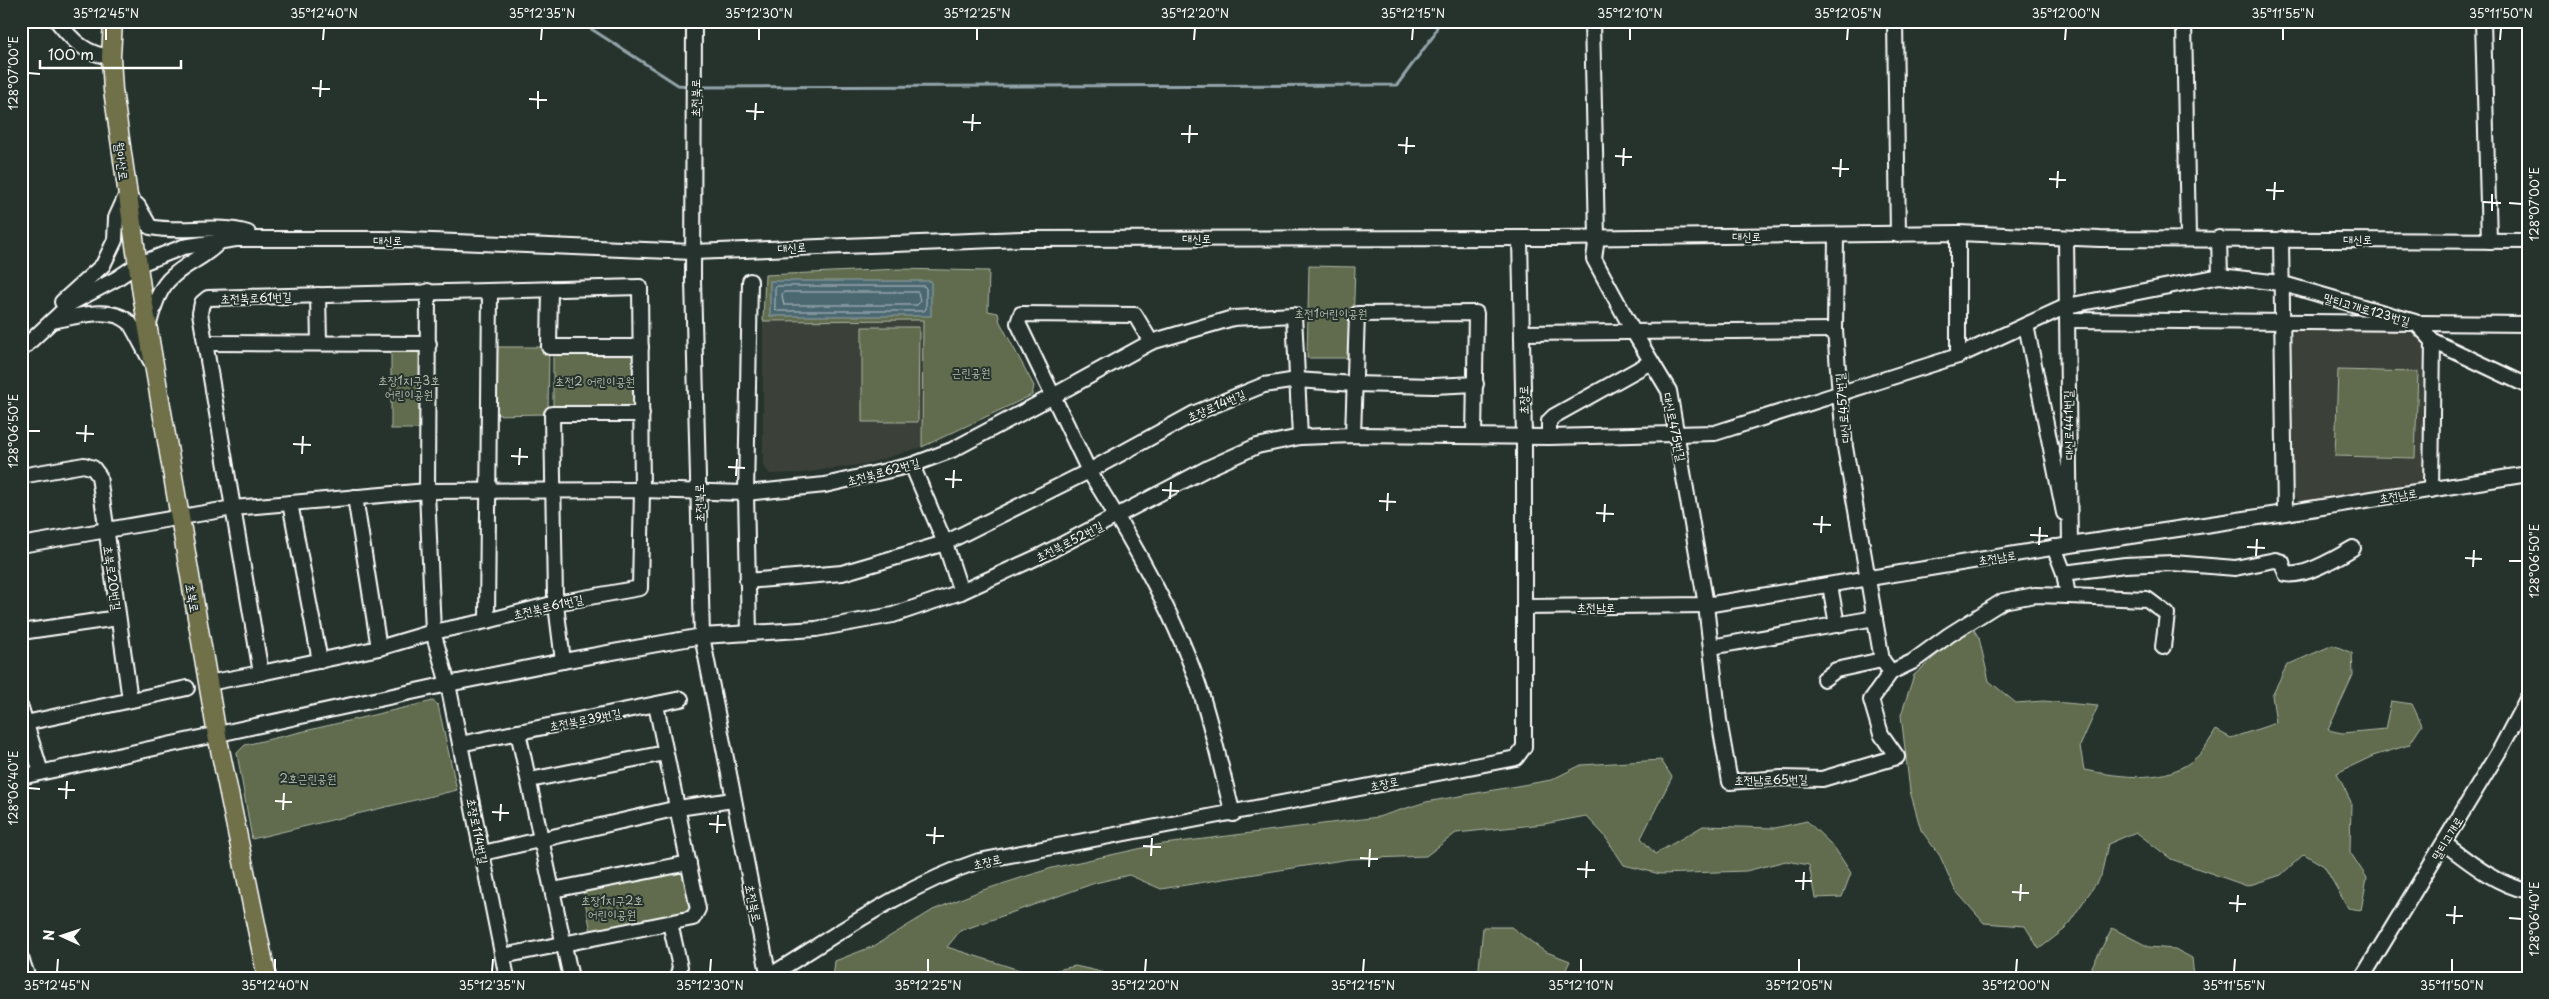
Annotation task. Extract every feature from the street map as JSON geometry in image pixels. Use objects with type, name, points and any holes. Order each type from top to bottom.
[{"type":"main road","name":"월아산로","points":[[113,21],[111,57],[126,196],[137,265]]},
{"type":"main road","name":"초북로","points":[[137,265],[217,735],[267,978]]},
{"type":"street","points":[[58,21],[75,43],[95,55],[111,57]]},
{"type":"street","name":"초전북로","points":[[694,21],[693,252],[702,636],[732,800],[768,977]]},
{"type":"street","points":[[1592,21],[1597,236]]},
{"type":"street","points":[[1896,21],[1898,234]]},
{"type":"street","points":[[2184,21],[2188,238]]},
{"type":"street","points":[[2483,21],[2489,241]]},
{"type":"street","points":[[154,365],[139,342],[130,322],[117,314],[52,321],[59,305],[103,265],[116,240],[116,218],[126,196],[138,206],[150,227],[166,230],[240,230],[266,239]]},
{"type":"street","points":[[1958,233],[1958,356]]},
{"type":"street","name":"대신로","points":[[21,350],[71,303],[116,279],[137,265],[183,247],[220,241],[266,239],[385,239],[693,252],[1021,239],[1520,239],[1597,236],[1958,233],[2066,238],[2528,241]]},
{"type":"street","name":"대신로457번길","points":[[1836,235],[1835,330],[1845,447],[1882,660]]},
{"type":"street","name":"대신로475번길","points":[[1597,236],[1594,259],[1632,331],[1669,391],[1678,434],[1706,605]]},
{"type":"street","name":"대신로441번길","points":[[2066,238],[2070,545]]},
{"type":"street","points":[[1233,814],[1198,683],[1183,644],[1116,516],[1208,468],[1257,446],[1300,437],[1353,435],[1524,438],[1715,432],[1840,395],[1958,356],[2067,306],[2220,276],[2219,238]]},
{"type":"street","name":"초장로","points":[[768,977],[941,874],[979,861],[1233,814],[1516,758],[1524,747],[1524,438],[1520,239]]},
{"type":"street","points":[[2281,239],[2280,283],[2283,320],[2285,513]]},
{"type":"street","points":[[148,328],[161,292],[173,276],[208,254],[220,241]]},
{"type":"street","name":"말티고개로123번길","points":[[2220,276],[2280,283],[2415,322],[2433,341],[2528,386]]},
{"type":"street","points":[[749,633],[746,493],[750,281]]},
{"type":"street","name":"초전북로61번길","points":[[261,673],[200,313],[202,303],[208,298],[640,287],[642,414],[640,588],[556,603],[487,621],[433,632],[379,648]]},
{"type":"street","points":[[550,289],[549,347],[641,347]]},
{"type":"street","points":[[428,291],[427,491],[433,632],[448,684]]},
{"type":"street","points":[[487,621],[490,292]]},
{"type":"street","points":[[318,295],[319,343]]},
{"type":"street","points":[[1353,435],[1357,314],[1476,313],[1474,436]]},
{"type":"street","points":[[1053,396],[1018,323],[1021,314],[1135,315],[1151,342]]},
{"type":"street","name":"초전북로62번길","points":[[698,491],[746,493],[825,485],[912,465],[952,450],[1151,342],[1233,318],[1294,315],[1296,380]]},
{"type":"street","points":[[2068,320],[2283,320],[2528,324]]},
{"type":"street","points":[[2026,324],[2062,509],[2069,522]]},
{"type":"street","points":[[1522,334],[1632,331],[1835,330]]},
{"type":"street","points":[[2430,490],[2433,341]]},
{"type":"street","points":[[205,343],[429,344]]},
{"type":"street","points":[[1549,437],[1549,421],[1554,416],[1651,362]]},
{"type":"street","points":[[1296,380],[1300,437]]},
{"type":"street","name":"초장로14번길","points":[[1089,471],[1194,412],[1264,385],[1296,380],[1354,384]]},
{"type":"street","points":[[1354,384],[1434,386],[1476,384]]},
{"type":"street","name":"초전북로52번길","points":[[217,735],[448,684],[702,636],[816,628],[893,616],[962,592],[1042,556],[1116,516],[1089,471],[1053,396]]},
{"type":"street","points":[[563,662],[556,603],[552,492],[552,414],[642,414]]},
{"type":"street","name":"초북로20번길","points":[[21,476],[84,465],[94,468],[99,476],[118,618],[21,632]]},
{"type":"street","points":[[912,465],[945,543],[962,592]]},
{"type":"street","points":[[747,581],[842,573],[945,543],[1089,471]]},
{"type":"street","name":"초전남로","points":[[1524,607],[1706,605],[2054,547],[2285,513],[2528,474]]},
{"type":"street","points":[[180,518],[233,508],[427,491],[698,491]]},
{"type":"street","points":[[208,684],[379,648],[355,497]]},
{"type":"street","points":[[290,503],[320,660]]},
{"type":"street","name":"초북로20번길","points":[[21,545],[180,518]]},
{"type":"street","points":[[2054,547],[2064,573],[2068,596]]},
{"type":"street","points":[[2064,573],[2155,563],[2235,568],[2275,560],[2282,562],[2286,574],[2295,574],[2308,571],[2354,548]]},
{"type":"street","points":[[1830,585],[1837,625]]},
{"type":"street","points":[[1824,679],[1836,670],[1882,660],[1891,672],[1918,658],[1949,635],[2002,601],[2036,595],[2147,599],[2167,614],[2163,646]]},
{"type":"street","name":"초전남로65번길","points":[[1706,605],[1719,720],[1730,782],[1781,778],[1822,779],[1897,758],[1881,734],[1871,700],[1891,672]]},
{"type":"street","points":[[118,618],[130,700]]},
{"type":"street","points":[[1711,647],[1874,618]]},
{"type":"street","name":"초장로114번길","points":[[448,684],[507,978]]},
{"type":"street","points":[[24,723],[187,688]]},
{"type":"street","name":"말티고개로","points":[[2362,978],[2501,748],[2528,696]]},
{"type":"street","name":"초전북로39번길","points":[[460,744],[681,699]]},
{"type":"street","points":[[502,956],[693,918],[698,909],[656,705]]},
{"type":"street","points":[[21,708],[24,723],[41,772]]},
{"type":"street","points":[[518,732],[543,840],[571,978]]},
{"type":"street","points":[[21,777],[217,735]]},
{"type":"street","points":[[530,780],[665,753]]},
{"type":"street","points":[[482,853],[678,808],[732,800]]},
{"type":"street","points":[[2444,843],[2475,866],[2515,888],[2528,891]]},
{"type":"street","points":[[553,890],[689,863]]},
{"type":"street","points":[[670,924],[680,967],[676,978]]},
{"type":"street","points":[[21,958],[28,978]]},
{"type":"shaded area","points":[[923,319],[922,447],[866,464],[801,473],[770,474],[763,466],[763,321]]},
{"type":"shaded area","points":[[2300,328],[2397,330],[2416,334],[2426,348],[2423,482],[2300,502],[2291,494],[2292,332]]},
{"type":"green space","name":"초전1어린이공원","points":[[1309,266],[1355,267],[1352,358],[1307,358]]},
{"type":"green space","name":"근린공원","points":[[899,269],[989,271],[988,311],[998,313],[1000,322],[1034,386],[1032,395],[922,447],[923,320],[763,321],[765,275]]},
{"type":"green space","points":[[862,327],[919,327],[918,422],[862,422]]},
{"type":"green space","name":"초장1지구3호 어린이공원","points":[[391,346],[427,346],[427,429],[391,429]]},
{"type":"green space","points":[[490,347],[549,347],[548,414],[489,415]]},
{"type":"green space","name":"초전2 어린이공원","points":[[553,352],[636,353],[637,409],[553,410]]},
{"type":"green space","points":[[2338,370],[2418,372],[2415,458],[2335,456]]},
{"type":"green space","points":[[1971,625],[1979,638],[1989,681],[2016,703],[2044,701],[2098,706],[2080,746],[2084,770],[2113,775],[2144,776],[2172,771],[2186,765],[2198,756],[2216,730],[2231,738],[2276,723],[2272,695],[2287,665],[2333,645],[2352,653],[2353,675],[2328,730],[2342,733],[2385,729],[2391,701],[2412,704],[2422,725],[2409,745],[2373,756],[2337,773],[2351,802],[2350,852],[2367,878],[2361,910],[2348,908],[2324,866],[2304,854],[2281,875],[2247,886],[2171,859],[2136,832],[2108,844],[2101,876],[2065,929],[2039,949],[2025,926],[1984,923],[1955,890],[1940,856],[1921,830],[1910,791],[1901,715],[1914,675]]},
{"type":"green space","name":"2호근린공원","points":[[433,701],[438,705],[457,790],[252,839],[237,753],[245,745]]},
{"type":"green space","points":[[1661,760],[1672,777],[1641,838],[1655,854],[1703,826],[1775,828],[1807,821],[1834,847],[1851,873],[1842,897],[1815,898],[1809,865],[1786,861],[1746,871],[1660,874],[1624,865],[1604,835],[1586,816],[1544,824],[1456,833],[1426,856],[1349,859],[1161,889],[1129,875],[1095,883],[960,931],[947,947],[1035,975],[1075,966],[1102,972],[1102,978],[833,978],[835,961],[874,946],[933,910],[980,891],[1052,868],[1156,845],[1378,817],[1426,802],[1551,780],[1581,765]]},
{"type":"green space","name":"초장1지구2호 어린이공원","points":[[679,873],[683,875],[691,909],[689,914],[591,932],[583,891]]},
{"type":"green space","points":[[1483,927],[1511,927],[1544,951],[1570,961],[1562,978],[1478,978]]},
{"type":"green space","points":[[2112,928],[2149,947],[2175,949],[2192,958],[2194,978],[2086,978]]},
{"type":"water","points":[[770,281],[931,281],[931,316],[770,316]]},
{"type":"waterway","points":[[579,21],[678,85],[689,86]]},
{"type":"waterway","points":[[698,87],[1397,85],[1434,35],[1439,21]]}]
